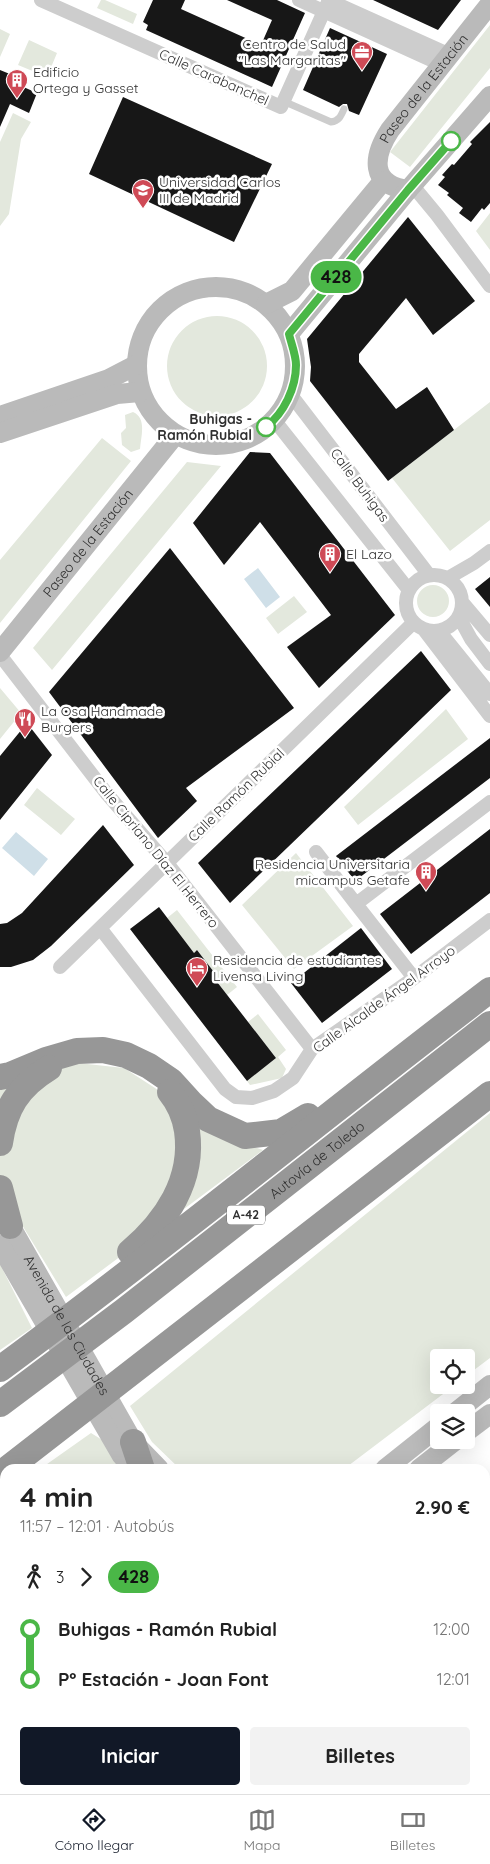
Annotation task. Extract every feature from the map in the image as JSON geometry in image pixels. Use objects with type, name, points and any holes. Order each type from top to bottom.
[{"type":"highway","name":"Autovía de Toledo","points":[[0,1369],[79,1311],[376,1077],[490,990]]},
{"type":"highway","name":"Autovía de Toledo","points":[[0,1404],[124,1311],[490,1024]]},
{"type":"highway","points":[[0,1077],[77,1051],[103,1050],[126,1054],[149,1066],[171,1081],[191,1104],[208,1119],[245,1136],[281,1132],[376,1077]]},
{"type":"highway","points":[[0,1143],[3,1121],[16,1095],[41,1073],[77,1051]]},
{"type":"highway","points":[[79,1311],[108,1271],[139,1245],[162,1220],[176,1198],[185,1176],[189,1147],[185,1120],[172,1095],[149,1066]]},
{"type":"highway","points":[[14,1464],[490,1094]]},
{"type":"highway","points":[[0,1188],[4,1226]]},
{"type":"street","name":"Calle Carabanchel","points":[[41,0],[281,107],[327,4]]},
{"type":"street","points":[[299,0],[327,4],[347,4],[446,60]]},
{"type":"street","points":[[327,4],[446,60]]},
{"type":"street","name":"Paseo de la Estación","points":[[383,181],[378,168],[380,145],[490,4]]},
{"type":"street","points":[[289,334],[410,188],[490,96]]},
{"type":"street","points":[[266,304],[292,291],[383,181],[394,189],[410,188],[437,215],[490,286]]},
{"type":"street","points":[[210,286],[240,290],[266,304],[289,334],[296,364],[291,395],[274,420],[253,437],[228,445],[201,444],[175,435],[154,416],[140,392],[136,365],[142,336],[158,311],[182,293],[210,286]]},
{"type":"street","points":[[0,416],[109,378],[136,365]]},
{"type":"street","points":[[0,433],[117,394],[140,392]]},
{"type":"street","name":"Calle Buhigas","points":[[291,395],[428,575]]},
{"type":"street","name":"Calle Buhigas","points":[[274,420],[408,589]]},
{"type":"street","name":"Paseo de la Estación","points":[[0,653],[175,435]]},
{"type":"street","points":[[448,578],[490,551]]},
{"type":"street","points":[[474,563],[460,596],[459,617],[471,639],[490,664]]},
{"type":"street","points":[[490,635],[448,578],[437,574],[428,575],[416,580],[408,589],[405,597],[405,608],[412,623],[432,631],[490,694]]},
{"type":"street","points":[[432,631],[450,627],[459,617]]},
{"type":"street","name":"Calle Ramón Rubial","points":[[60,967],[412,623]]},
{"type":"street","points":[[432,631],[490,716]]},
{"type":"street","name":"Calle Cipriano Díaz El Herrero","points":[[0,653],[107,794],[167,863],[312,1049]]},
{"type":"street","points":[[356,904],[490,802]]},
{"type":"street","points":[[316,852],[414,978]]},
{"type":"street","name":"Calle Alcalde Ángel Arroyo","points":[[100,928],[225,1089],[236,1097],[252,1098],[274,1091],[293,1078],[312,1049],[414,978],[490,920]]},
{"type":"street","name":"Avenida de las Ciudades","points":[[4,1226],[131,1459],[145,1464]]},
{"type":"street","points":[[466,1404],[490,1385]]},
{"type":"street","points":[[475,1425],[490,1414]]},
{"type":"street","points":[[391,1464],[430,1433]]},
{"type":"street","points":[[425,1464],[445,1449]]},
{"type":"lane","points":[[284,100],[331,122],[340,118],[344,109]]},
{"type":"shaded area","points":[[101,0],[137,14],[133,24],[97,8]]},
{"type":"shaded area","points":[[490,25],[490,68],[410,167],[390,152]]},
{"type":"shaded area","points":[[0,29],[10,34],[0,57]]},
{"type":"shaded area","points":[[29,40],[57,53],[47,77],[18,65]]},
{"type":"shaded area","points":[[13,113],[31,122],[21,139],[9,214],[0,226],[0,142]]},
{"type":"shaded area","points":[[490,213],[490,250],[476,231]]},
{"type":"shaded area","points":[[217,316],[236,320],[252,331],[263,347],[267,366],[263,385],[252,401],[236,412],[217,416],[198,412],[182,401],[171,385],[167,366],[171,347],[182,331],[198,320]]},
{"type":"shaded area","points":[[490,402],[490,520],[450,551],[392,478]]},
{"type":"shaded area","points":[[133,412],[140,418],[142,433],[140,449],[131,452],[122,445],[121,433],[126,428],[125,415]]},
{"type":"shaded area","points":[[102,438],[131,461],[0,623],[0,560]]},
{"type":"shaded area","points":[[187,462],[221,466],[52,670],[33,648]]},
{"type":"shaded area","points":[[258,568],[280,597],[266,608],[244,579]]},
{"type":"shaded area","points":[[433,585],[444,590],[449,601],[444,612],[433,617],[422,612],[417,601],[422,590]]},
{"type":"shaded area","points":[[294,596],[307,612],[278,634],[266,618]]},
{"type":"shaded area","points":[[0,688],[21,713],[0,739]]},
{"type":"shaded area","points":[[446,709],[468,739],[358,825],[344,807]]},
{"type":"shaded area","points":[[37,788],[75,819],[61,835],[24,805]]},
{"type":"shaded area","points":[[16,832],[48,859],[34,876],[2,848]]},
{"type":"shaded area","points":[[296,853],[353,926],[294,969],[242,905]]},
{"type":"shaded area","points":[[177,910],[237,987],[227,995],[214,978],[217,976],[197,950],[194,953],[167,918]]},
{"type":"shaded area","points":[[258,1014],[286,1050],[278,1057],[286,1069],[282,1078],[250,1085],[247,1081],[276,1058],[248,1022]]},
{"type":"shaded area","points":[[78,1063],[124,1068],[155,1088],[213,1133],[263,1150],[66,1297],[0,1189],[0,1086]]},
{"type":"shaded area","points":[[490,1113],[490,1358],[475,1369],[475,1349],[430,1349],[430,1394],[443,1394],[351,1464],[175,1464],[152,1442],[130,1406]]},
{"type":"shaded area","points":[[0,1264],[32,1328],[0,1350]]},
{"type":"shaded area","points":[[91,1433],[141,1464],[47,1464]]},
{"type":"building","points":[[153,0],[185,0],[181,9],[261,45],[272,20],[227,0],[277,0],[305,13],[272,87],[146,30],[148,25],[143,22]]},
{"type":"building","points":[[373,0],[461,0],[438,30]]},
{"type":"building","name":"Centro de Salud \"Las Margaritas\"","points":[[330,28],[387,54],[359,115],[349,111],[347,104],[339,107],[303,90]]},
{"type":"building","name":"Edificio Ortega y Gasset","points":[[0,70],[22,79],[19,85],[37,93],[29,113],[10,104],[0,127]]},
{"type":"building","points":[[123,97],[272,164],[234,242],[89,174]]},
{"type":"building","points":[[490,122],[490,203],[484,210],[482,208],[471,222],[459,213],[463,208],[447,195],[449,193],[438,185],[445,177],[442,175],[452,164],[454,165],[472,144],[470,142]]},
{"type":"building","points":[[408,217],[475,301],[433,335],[406,298],[359,354],[359,362],[396,409],[427,387],[454,430],[388,481],[310,381],[311,367],[307,339]]},
{"type":"building","name":"El Lazo","points":[[250,452],[270,453],[395,615],[319,688],[287,647],[331,615],[260,522],[224,565],[193,523]]},
{"type":"building","points":[[170,548],[294,708],[186,788],[197,801],[158,838],[49,692]]},
{"type":"building","points":[[490,577],[490,607],[475,589]]},
{"type":"building","points":[[421,651],[451,690],[230,903],[198,863]]},
{"type":"building","points":[[27,723],[52,755],[0,820],[0,756]]},
{"type":"building","points":[[490,738],[490,778],[355,881],[336,856]]},
{"type":"building","points":[[103,825],[134,865],[51,946],[33,960],[11,967],[0,967],[0,924],[7,923],[22,913]]},
{"type":"building","name":"Residencia Universitaria micampus Getafe","points":[[490,829],[490,893],[411,954],[380,914]]},
{"type":"building","name":"Residencia de estudiantes Livensa Living","points":[[159,907],[194,953],[197,950],[217,976],[214,978],[276,1058],[247,1081],[130,929]]},
{"type":"building","points":[[361,928],[392,969],[322,1023],[291,983]]},
{"type":"bus line","name":"428","points":[[266,427],[274,420],[291,395],[296,364],[289,334],[451,141]]},
{"type":"place","name":"Centro de Salud \"Las Margaritas\"","points":[[362,71]]},
{"type":"place","name":"Edificio Ortega y Gasset","points":[[17,99]]},
{"type":"place","name":"Universidad Carlos III de Madrid","points":[[143,209]]},
{"type":"place","name":"Buhigas - Ramón Rubial","points":[[266,427]]},
{"type":"place","name":"El Lazo","points":[[330,573]]},
{"type":"place","name":"La Osa Handmade Burgers","points":[[25,738]]},
{"type":"place","name":"Residencia Universitaria micampus Getafe","points":[[426,891]]},
{"type":"place","name":"Residencia de estudiantes Livensa Living","points":[[197,987]]}]
